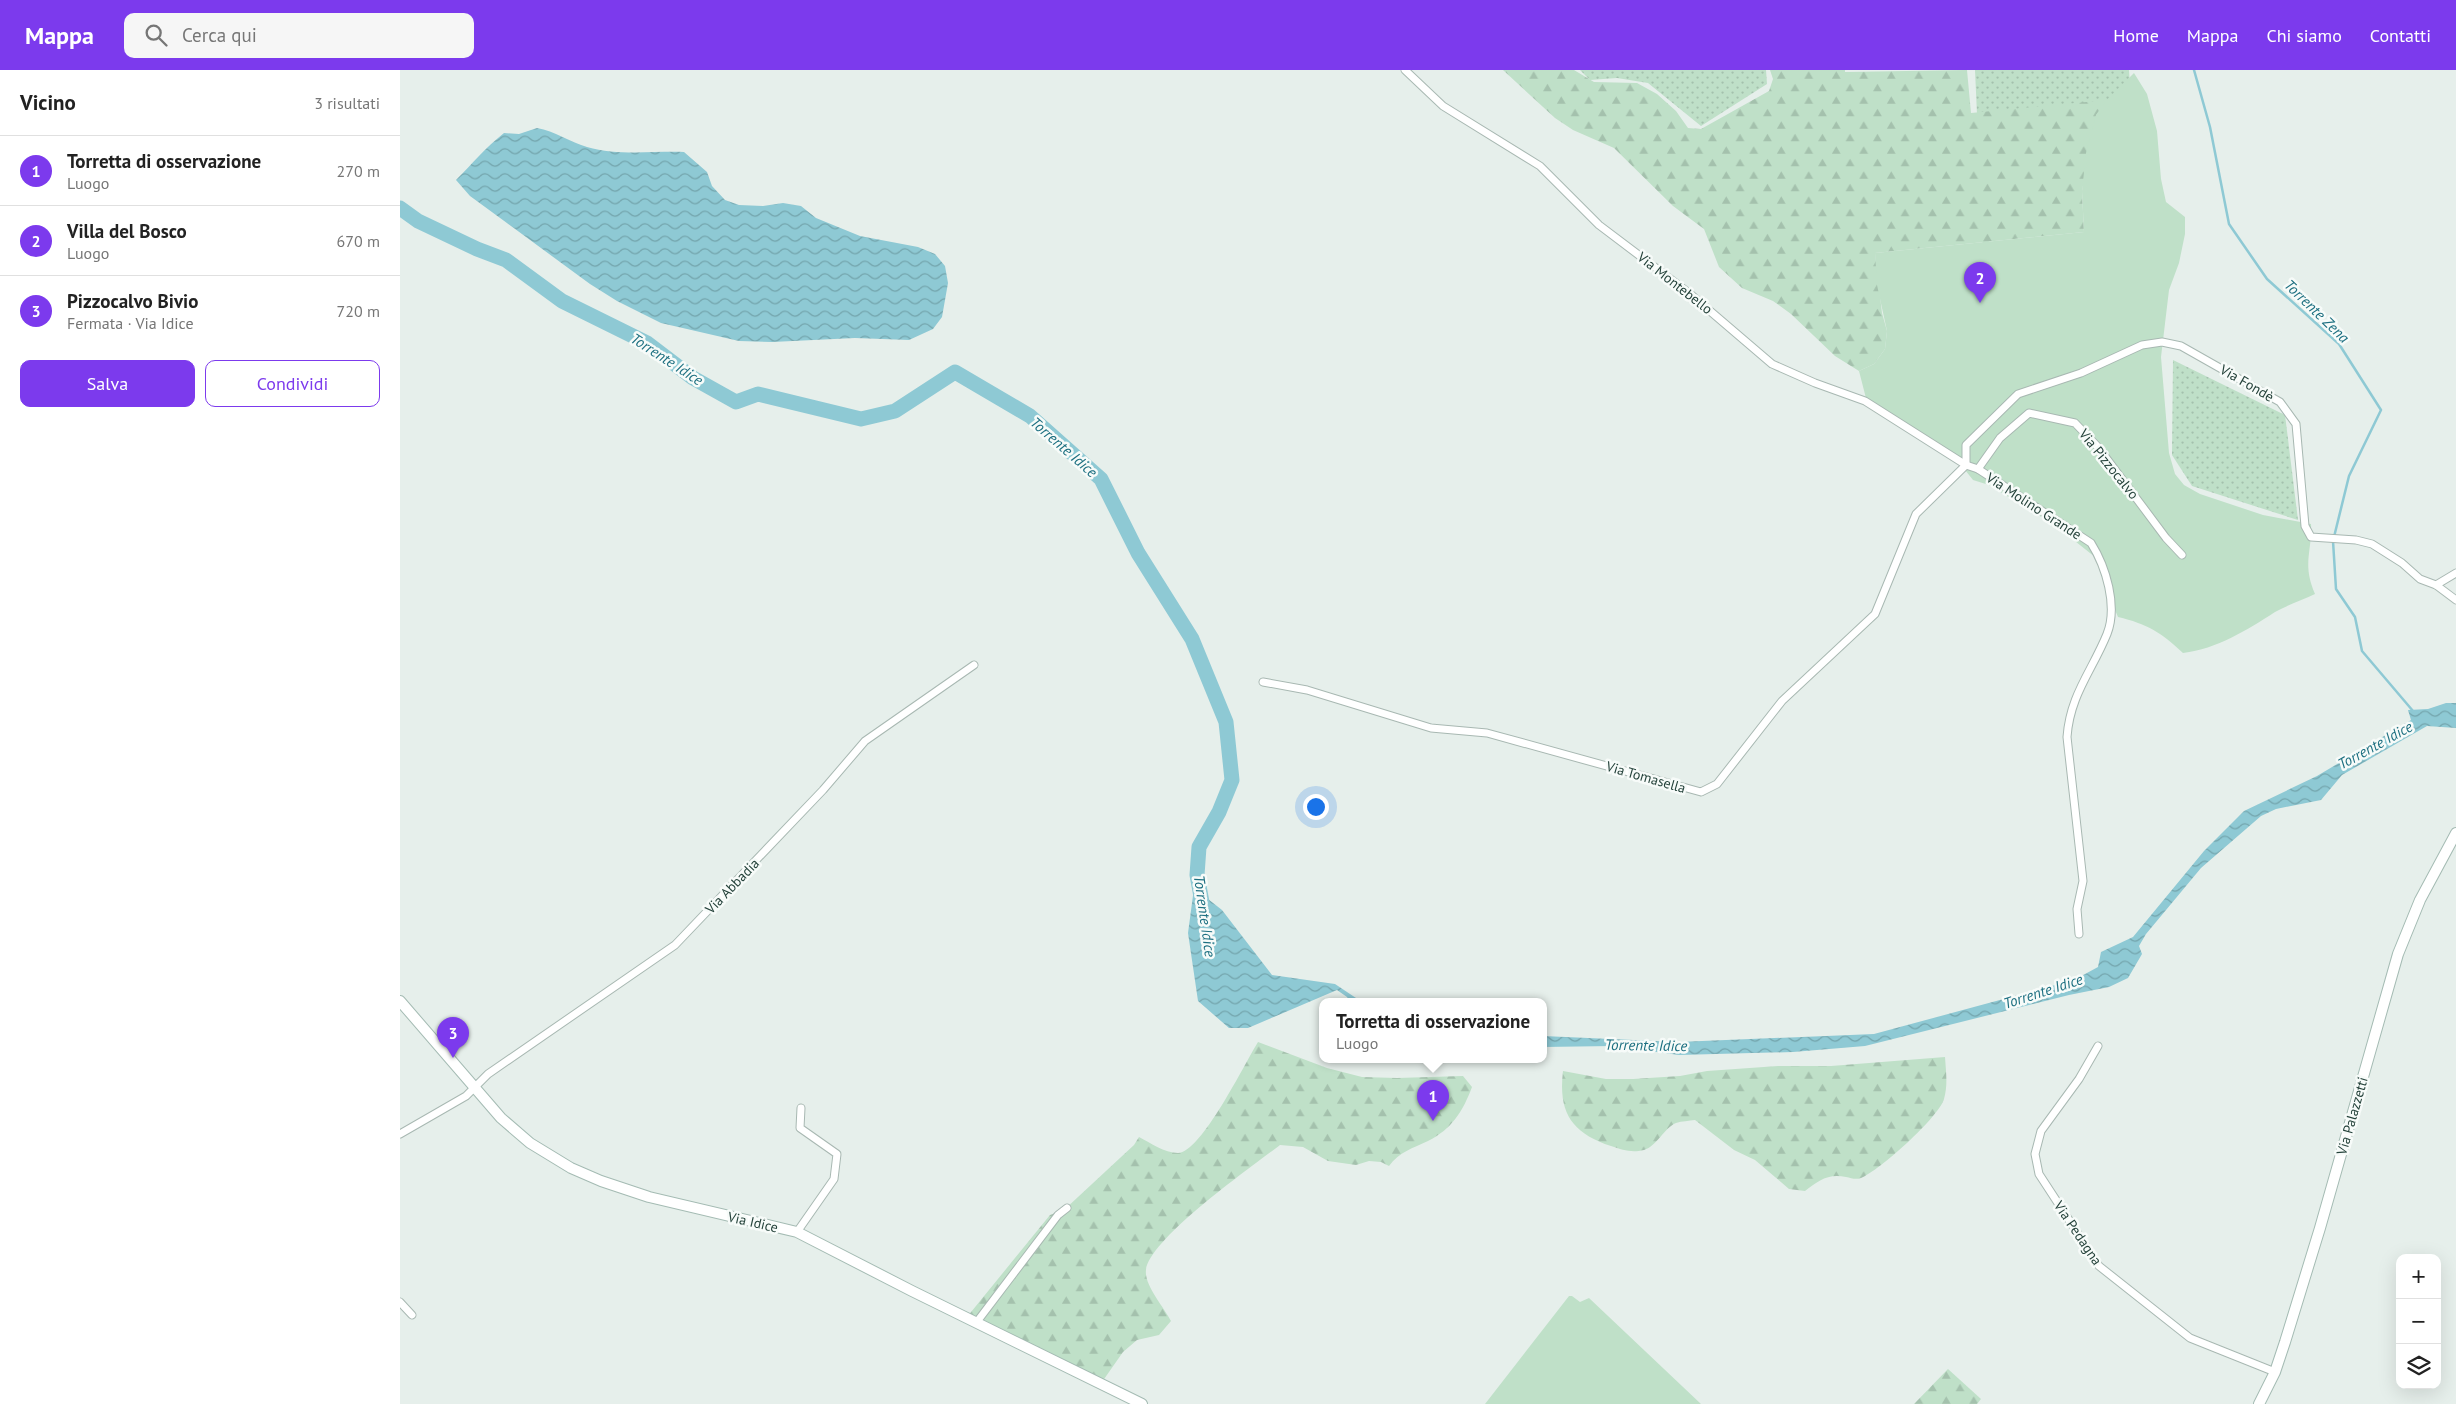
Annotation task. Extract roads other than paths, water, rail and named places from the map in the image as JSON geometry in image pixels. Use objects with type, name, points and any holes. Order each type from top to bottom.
[{"type":"main road","name":"Via Palazzetti","points":[[2259,1404],[2275,1372],[2320,1228],[2398,954],[2420,900],[2456,833]]},
{"type":"main road","name":"Via Idice","points":[[400,1001],[501,1118],[530,1143],[571,1168],[601,1181],[649,1197],[797,1232],[976,1323],[1142,1404]]},
{"type":"street","name":"Via Montebello","points":[[1405,70],[1442,106],[1540,166],[1599,225],[1689,292],[1772,364],[1815,383],[1865,401],[1966,465]]},
{"type":"street","name":"Via Fondè","points":[[1966,465],[1966,445],[2018,394],[2081,373],[2142,345],[2162,342],[2172,344],[2192,351],[2280,402],[2296,424],[2305,526],[2311,537],[2356,540],[2372,544],[2402,563],[2420,579],[2436,585],[2456,600]]},
{"type":"street","name":"Via Pizzocalvo","points":[[1978,469],[2000,438],[2029,414],[2075,423],[2098,447],[2166,538],[2182,554]]},
{"type":"street","name":"Via Molino Grande","points":[[1966,465],[1978,469],[2091,543],[2102,562],[2111,606],[2107,633],[2077,692],[2068,718],[2067,737],[2080,840],[2083,881],[2078,909],[2079,934]]},
{"type":"street","name":"Via Tomasella","points":[[1263,682],[1307,690],[1431,728],[1487,733],[1701,792],[1717,784],[1782,701],[1875,614],[1916,514],[1966,465]]},
{"type":"street","points":[[2436,585],[2456,573]]},
{"type":"street","name":"Via Abbadia","points":[[400,1134],[475,1089],[496,1068],[676,945],[823,790],[865,741],[974,665]]},
{"type":"street","name":"Via Pedagna","points":[[2098,1046],[2078,1079],[2041,1131],[2035,1154],[2039,1174],[2099,1266],[2190,1338],[2275,1372]]},
{"type":"street","points":[[797,1232],[834,1179],[836,1162],[836,1154],[800,1128],[801,1108]]},
{"type":"street","points":[[976,1323],[1058,1216],[1067,1208]]},
{"type":"street","points":[[400,1302],[412,1315]]},
{"type":"water","points":[[537,128],[580,145],[599,150],[684,152],[707,172],[712,186],[725,200],[739,205],[763,206],[783,203],[801,206],[816,218],[860,236],[918,247],[935,254],[945,266],[948,283],[942,317],[933,329],[909,340],[855,338],[772,342],[739,341],[661,323],[617,301],[590,284],[470,196],[456,180],[504,133],[519,134]]},
{"type":"water","points":[[2446,703],[2456,703],[2456,728],[2427,726],[2342,775],[2321,800],[2276,809],[2261,816],[2201,868],[2146,934],[2139,946],[2142,954],[2128,978],[2109,987],[2069,995],[1865,1046],[1793,1052],[1679,1055],[1613,1046],[1547,1047],[1547,1036],[1678,1042],[1874,1034],[2074,980],[2098,967],[2101,952],[2133,937],[2204,851],[2244,811],[2317,776],[2411,720],[2408,710],[2428,709]]},
{"type":"water","points":[[1194,888],[1222,910],[1272,975],[1335,984],[1356,998],[1348,998],[1337,990],[1248,1028],[1229,1028],[1198,1001],[1188,933]]},
{"type":"waterway","name":"Torrente Zena","points":[[2194,70],[2210,127],[2229,224],[2267,279],[2339,344],[2381,410],[2349,476],[2333,541],[2336,589],[2355,617],[2362,651],[2413,711]]},
{"type":"waterway","name":"Torrente Idice","points":[[400,208],[418,221],[477,249],[506,260],[562,301],[647,343],[693,378],[736,402],[758,394],[861,419],[895,411],[955,372],[1030,416],[1101,479],[1138,553],[1192,639],[1226,722],[1232,780],[1219,812],[1199,847],[1197,875],[1204,913]]},
{"type":"place","name":"Villa del Bosco","points":[[1980,303]]},
{"type":"place","name":"Pizzocalvo Bivio","points":[[453,1058]]},
{"type":"place","name":"Torretta di osservazione","points":[[1433,1121]]}]
